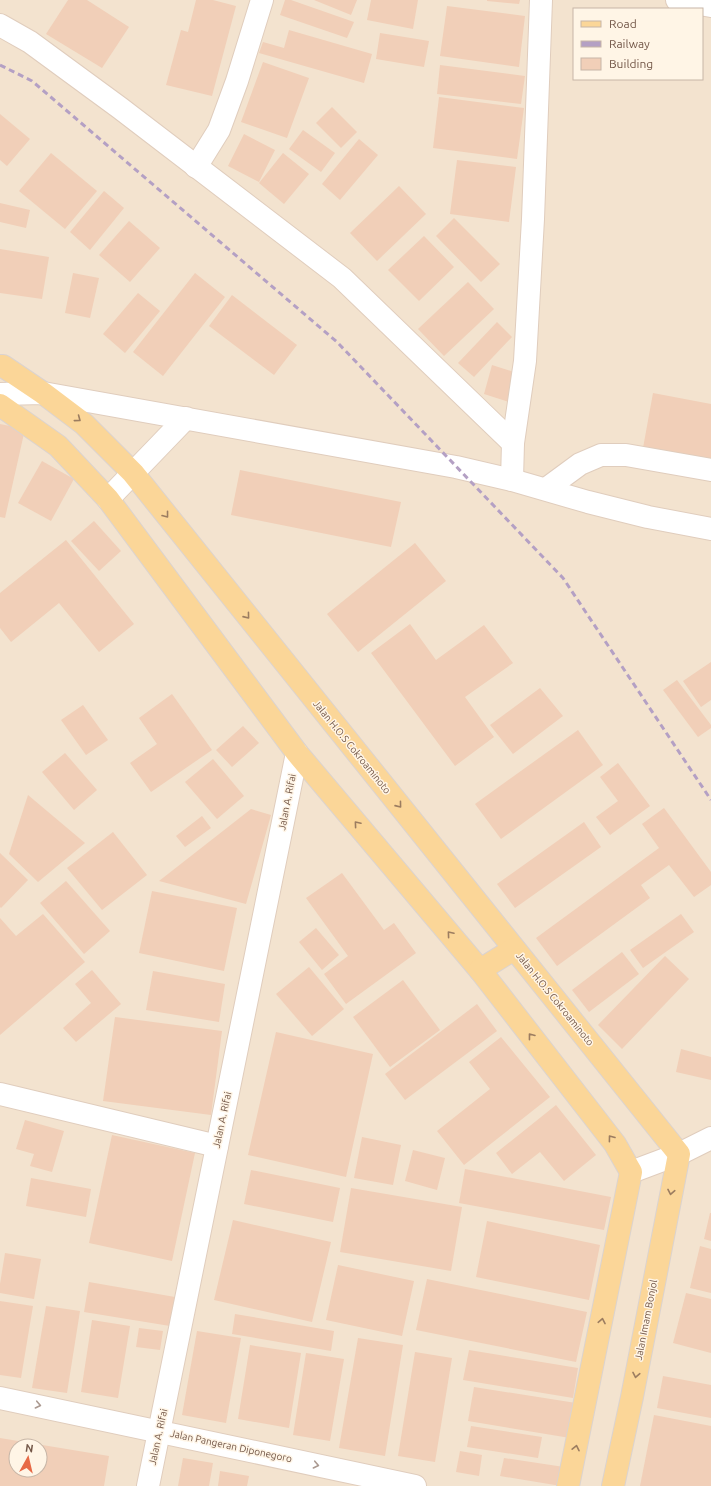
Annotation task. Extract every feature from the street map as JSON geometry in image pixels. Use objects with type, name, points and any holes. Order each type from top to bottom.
[{"type":"main road","name":"Jalan H.O.S Cokroaminoto","points":[[0,366],[3,366],[43,393],[84,424],[133,473],[679,1154]]},
{"type":"main road","points":[[0,405],[58,446],[108,499],[297,753],[480,970],[615,1144],[631,1172],[568,1486]]},
{"type":"main road","points":[[480,970],[514,949]]},
{"type":"main road","name":"Jalan Imam Bonjol","points":[[613,1486],[679,1154]]},
{"type":"street","points":[[196,167],[219,130],[237,81],[262,0]]},
{"type":"street","points":[[512,480],[513,443],[526,354],[533,219],[541,0]]},
{"type":"street","points":[[678,0],[711,6]]},
{"type":"street","points":[[0,25],[37,47],[120,108],[342,278],[513,443]]},
{"type":"street","points":[[0,394],[43,393],[456,466],[648,517],[711,529]]},
{"type":"street","points":[[108,499],[186,418]]},
{"type":"street","points":[[546,489],[580,464],[601,455],[626,455],[711,470]]},
{"type":"street","name":"Jalan A. Rifai","points":[[148,1486],[297,753]]},
{"type":"street","points":[[0,1094],[217,1146]]},
{"type":"street","points":[[631,1172],[679,1154],[711,1138]]},
{"type":"street","name":"Jalan Pangeran Diponegoro","points":[[0,1398],[415,1486]]},
{"type":"shaded area","points":[[0,0],[711,0],[711,1486],[0,1486]]},
{"type":"building","points":[[68,0],[87,0],[129,27],[102,68],[46,34]]},
{"type":"building","points":[[196,0],[213,0],[236,6],[212,96],[166,85],[181,30],[188,32]]},
{"type":"building","points":[[285,0],[291,0],[354,22],[347,38],[280,15]]},
{"type":"building","points":[[314,0],[357,0],[351,15]]},
{"type":"building","points":[[371,0],[418,0],[413,29],[367,20]]},
{"type":"building","points":[[487,0],[520,0],[519,4]]},
{"type":"building","points":[[447,6],[525,16],[519,67],[440,56]]},
{"type":"building","points":[[289,30],[372,54],[364,83],[259,53],[263,42],[284,48]]},
{"type":"building","points":[[380,33],[429,41],[424,67],[376,59]]},
{"type":"building","points":[[263,62],[309,78],[287,138],[241,122]]},
{"type":"building","points":[[440,65],[525,76],[521,104],[437,94]]},
{"type":"building","points":[[439,97],[524,108],[517,159],[433,148]]},
{"type":"building","points":[[332,107],[357,132],[341,148],[316,123]]},
{"type":"building","points":[[0,114],[30,139],[7,166],[0,160]]},
{"type":"building","points":[[303,130],[335,153],[321,172],[289,149]]},
{"type":"building","points":[[244,134],[275,150],[259,182],[228,166]]},
{"type":"building","points":[[359,139],[378,155],[340,200],[322,184]]},
{"type":"building","points":[[51,153],[97,191],[65,229],[19,191]]},
{"type":"building","points":[[283,153],[309,174],[284,204],[259,183]]},
{"type":"building","points":[[457,160],[516,167],[509,222],[450,214]]},
{"type":"building","points":[[399,186],[426,214],[377,261],[350,233]]},
{"type":"building","points":[[104,191],[124,208],[90,250],[70,232]]},
{"type":"building","points":[[0,203],[30,210],[26,228],[0,222]]},
{"type":"building","points":[[454,218],[500,264],[481,282],[436,236]]},
{"type":"building","points":[[129,221],[160,248],[130,282],[99,255]]},
{"type":"building","points":[[424,236],[454,267],[419,301],[388,270]]},
{"type":"building","points":[[0,249],[49,257],[42,299],[0,293]]},
{"type":"building","points":[[73,273],[99,278],[90,318],[65,313]]},
{"type":"building","points":[[195,273],[225,297],[163,376],[133,352]]},
{"type":"building","points":[[468,282],[494,309],[444,356],[418,329]]},
{"type":"building","points":[[138,293],[160,311],[125,353],[103,334]]},
{"type":"building","points":[[232,295],[297,345],[274,375],[209,326]]},
{"type":"building","points":[[497,322],[512,337],[474,377],[458,363]]},
{"type":"building","points":[[492,365],[517,373],[509,402],[484,394]]},
{"type":"building","points":[[653,393],[711,404],[711,461],[643,448]]},
{"type":"building","points":[[0,424],[25,429],[5,518],[0,517]]},
{"type":"building","points":[[42,461],[74,479],[51,521],[18,503]]},
{"type":"building","points":[[240,470],[401,502],[391,547],[231,515]]},
{"type":"building","points":[[94,521],[121,551],[99,571],[71,541]]},
{"type":"building","points":[[66,540],[134,624],[99,652],[59,603],[11,642],[0,628],[0,593]]},
{"type":"building","points":[[415,543],[446,581],[358,652],[327,614]]},
{"type":"building","points":[[410,624],[436,660],[484,625],[513,663],[465,697],[494,737],[455,766],[371,653]]},
{"type":"building","points":[[711,662],[711,700],[701,707],[683,681]]},
{"type":"building","points":[[677,680],[711,725],[711,728],[698,737],[663,690]]},
{"type":"building","points":[[540,688],[563,716],[513,754],[490,725]]},
{"type":"building","points":[[172,694],[212,750],[151,792],[130,763],[157,744],[139,718]]},
{"type":"building","points":[[83,705],[108,740],[86,755],[61,720]]},
{"type":"building","points":[[243,726],[259,743],[232,767],[216,750]]},
{"type":"building","points":[[578,730],[603,765],[501,839],[475,804]]},
{"type":"building","points":[[65,753],[97,790],[74,810],[42,772]]},
{"type":"building","points":[[213,759],[244,796],[217,819],[185,782]]},
{"type":"building","points":[[618,763],[650,806],[610,835],[596,817],[618,801],[600,777]]},
{"type":"building","points":[[28,795],[85,843],[38,882],[9,854]]},
{"type":"building","points":[[664,808],[711,872],[711,885],[694,897],[669,865],[641,885],[650,898],[557,966],[536,938],[659,848],[642,824]]},
{"type":"building","points":[[251,809],[271,815],[246,904],[159,881]]},
{"type":"building","points":[[202,816],[211,828],[185,847],[176,836]]},
{"type":"building","points":[[584,822],[601,847],[515,908],[497,884]]},
{"type":"building","points":[[113,832],[147,875],[102,910],[67,868]]},
{"type":"building","points":[[0,853],[28,880],[1,908],[0,907]]},
{"type":"building","points":[[342,873],[384,930],[394,923],[416,953],[346,1004],[324,974],[348,956],[306,898]]},
{"type":"building","points":[[66,881],[110,931],[84,954],[40,903]]},
{"type":"building","points":[[152,891],[237,908],[224,971],[139,953]]},
{"type":"building","points":[[43,914],[85,962],[0,1035],[0,918],[16,936]]},
{"type":"building","points":[[681,914],[694,932],[643,968],[630,950]]},
{"type":"building","points":[[316,928],[339,955],[322,970],[299,942]]},
{"type":"building","points":[[622,952],[639,974],[589,1012],[572,990]]},
{"type":"building","points":[[665,956],[689,979],[622,1049],[598,1025]]},
{"type":"building","points":[[309,967],[344,1009],[312,1036],[276,994]]},
{"type":"building","points":[[92,970],[121,1004],[76,1042],[63,1028],[91,1003],[75,984]]},
{"type":"building","points":[[153,971],[225,984],[219,1022],[146,1010]]},
{"type":"building","points":[[403,980],[440,1030],[390,1067],[353,1017]]},
{"type":"building","points":[[477,1004],[497,1031],[405,1100],[385,1074]]},
{"type":"building","points":[[115,1017],[222,1031],[211,1115],[103,1101]]},
{"type":"building","points":[[276,1032],[373,1054],[346,1177],[248,1155]]},
{"type":"building","points":[[501,1037],[550,1097],[464,1165],[437,1131],[490,1089],[469,1062]]},
{"type":"building","points":[[681,1049],[711,1057],[711,1080],[676,1072]]},
{"type":"building","points":[[556,1105],[596,1155],[564,1181],[540,1152],[512,1174],[496,1153]]},
{"type":"building","points":[[25,1120],[64,1131],[52,1172],[30,1166],[34,1154],[16,1149]]},
{"type":"building","points":[[112,1135],[195,1153],[172,1261],[89,1243]]},
{"type":"building","points":[[362,1137],[401,1145],[393,1185],[354,1178]]},
{"type":"building","points":[[413,1150],[445,1158],[437,1190],[405,1181]]},
{"type":"building","points":[[465,1169],[611,1197],[604,1230],[459,1203]]},
{"type":"building","points":[[251,1170],[340,1188],[333,1222],[244,1204]]},
{"type":"building","points":[[31,1178],[91,1189],[86,1217],[26,1206]]},
{"type":"building","points":[[351,1188],[462,1207],[451,1271],[340,1252]]},
{"type":"building","points":[[711,1213],[711,1241],[704,1239]]},
{"type":"building","points":[[233,1220],[331,1242],[312,1322],[214,1300]]},
{"type":"building","points":[[487,1221],[600,1245],[589,1300],[476,1277]]},
{"type":"building","points":[[700,1246],[711,1249],[711,1293],[690,1288]]},
{"type":"building","points":[[5,1253],[41,1259],[34,1299],[0,1293]]},
{"type":"building","points":[[338,1265],[414,1281],[402,1336],[326,1320]]},
{"type":"building","points":[[427,1279],[587,1312],[576,1362],[416,1330]]},
{"type":"building","points":[[89,1282],[175,1297],[170,1326],[84,1312]]},
{"type":"building","points":[[686,1293],[711,1299],[711,1353],[673,1343]]},
{"type":"building","points":[[0,1301],[33,1306],[21,1378],[0,1375]]},
{"type":"building","points":[[46,1306],[80,1311],[67,1393],[32,1388]]},
{"type":"building","points":[[235,1314],[334,1331],[331,1351],[232,1334]]},
{"type":"building","points":[[92,1320],[130,1326],[118,1398],[81,1392]]},
{"type":"building","points":[[139,1328],[163,1331],[160,1350],[136,1347]]},
{"type":"building","points":[[197,1331],[241,1338],[226,1423],[182,1415]]},
{"type":"building","points":[[358,1338],[403,1345],[385,1456],[339,1448]]},
{"type":"building","points":[[250,1345],[301,1353],[289,1428],[238,1419]]},
{"type":"building","points":[[469,1350],[578,1368],[573,1398],[463,1380]]},
{"type":"building","points":[[415,1352],[452,1358],[435,1462],[398,1456]]},
{"type":"building","points":[[306,1353],[344,1359],[330,1441],[293,1435]]},
{"type":"building","points":[[663,1376],[711,1385],[711,1418],[657,1408]]},
{"type":"building","points":[[474,1387],[576,1403],[570,1438],[468,1421]]},
{"type":"building","points":[[654,1415],[711,1426],[711,1486],[640,1486]]},
{"type":"building","points":[[471,1426],[542,1437],[538,1458],[467,1447]]},
{"type":"building","points":[[0,1438],[8,1439],[8,1478],[48,1478],[48,1446],[109,1456],[104,1486],[0,1486]]},
{"type":"building","points":[[460,1451],[482,1455],[479,1476],[456,1472]]},
{"type":"building","points":[[183,1458],[213,1463],[209,1486],[178,1486]]},
{"type":"building","points":[[504,1458],[564,1467],[561,1486],[500,1476]]},
{"type":"building","points":[[220,1471],[249,1476],[247,1486],[218,1486]]},
{"type":"railway","points":[[0,65],[32,81],[337,342],[563,578],[711,800]]}]
